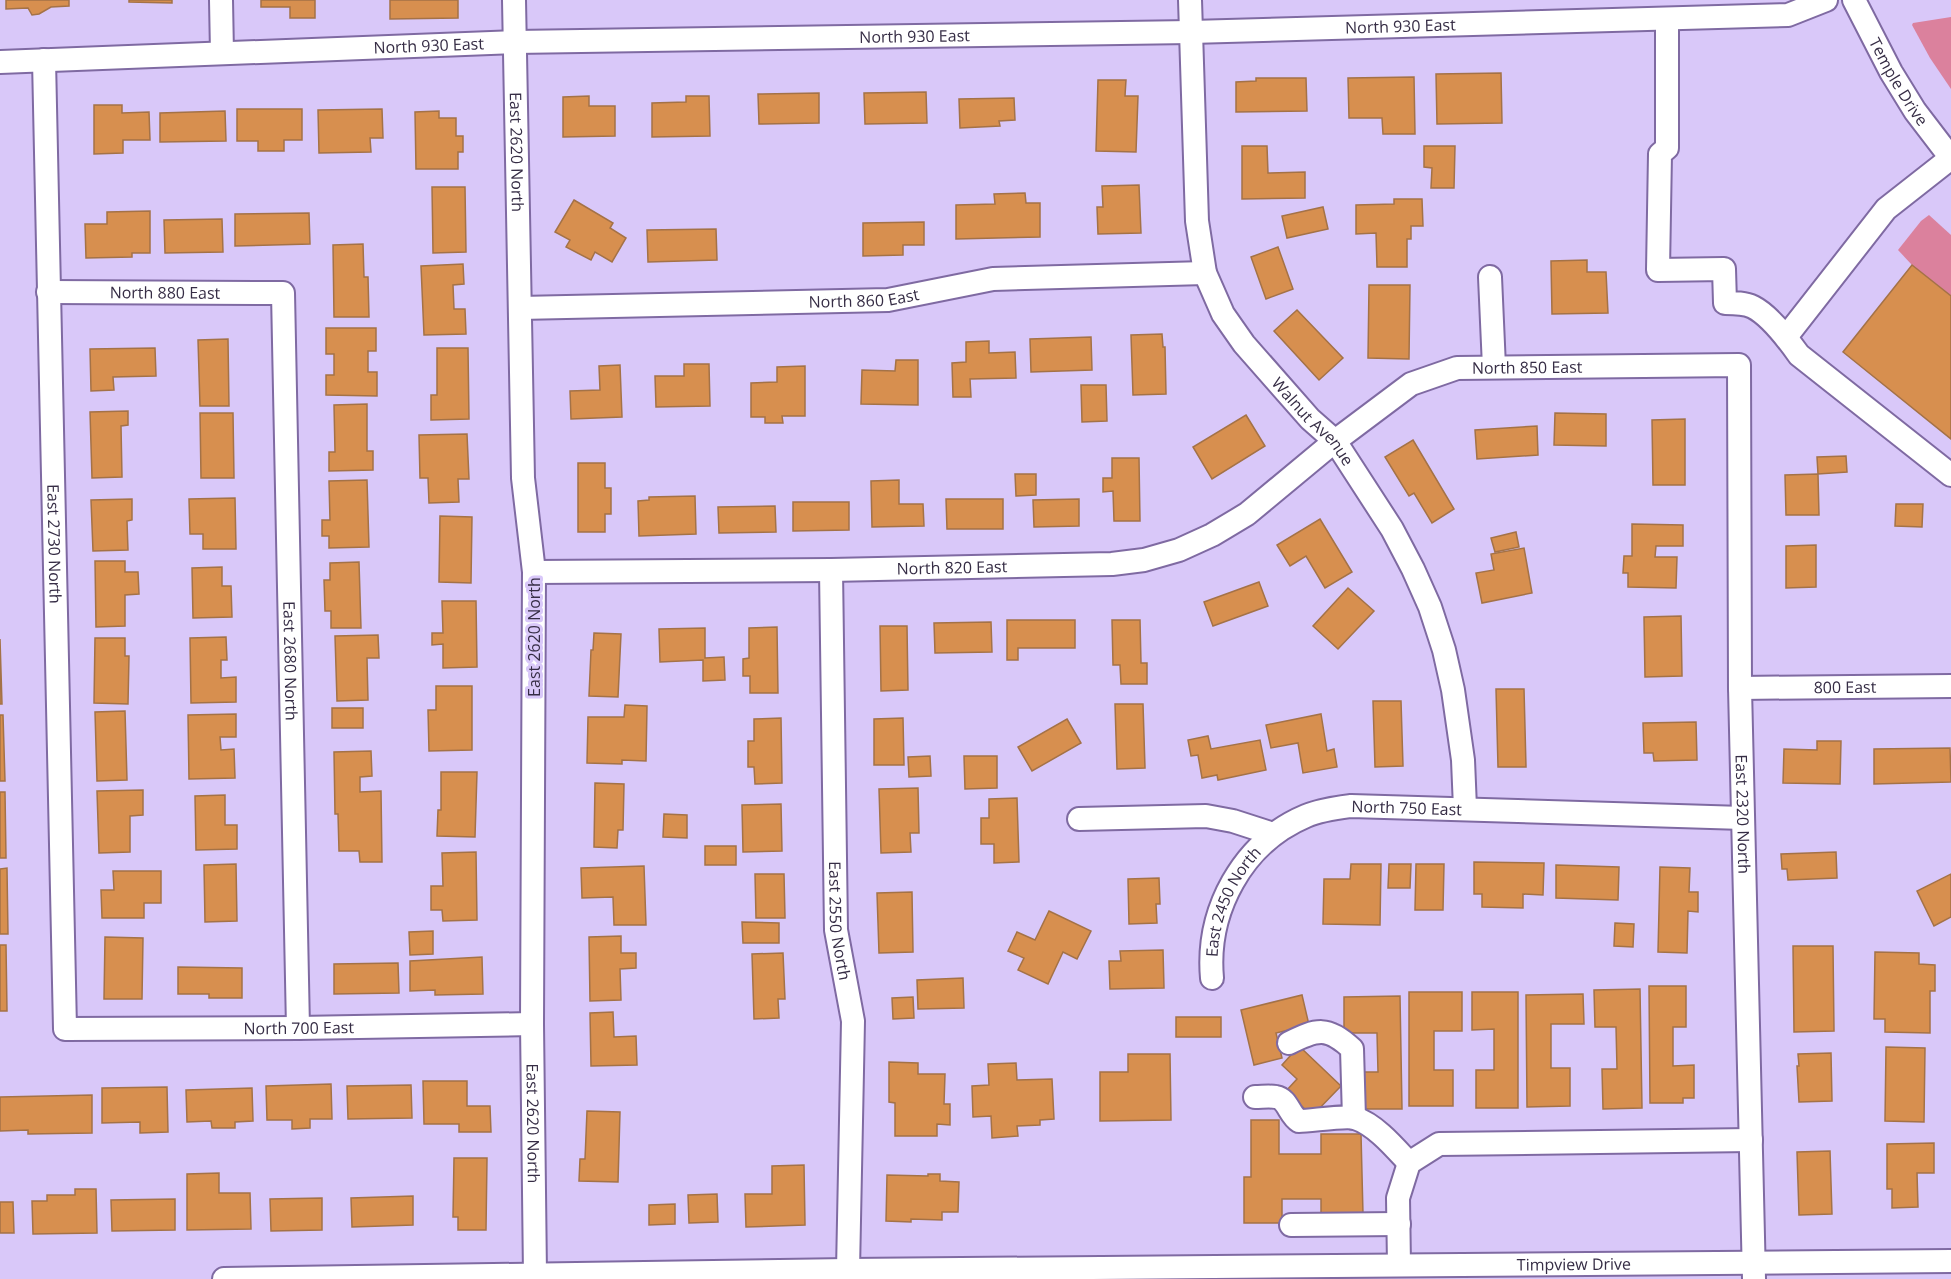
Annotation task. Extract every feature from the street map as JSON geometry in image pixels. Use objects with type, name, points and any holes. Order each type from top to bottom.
[{"type":"street","points":[[221,0],[222,53]]},
{"type":"street","name":"East 2620 North","points":[[514,0],[523,478],[534,572],[532,1024],[535,1275]]},
{"type":"street","name":"Walnut Avenue","points":[[1190,0],[1197,221],[1205,273],[1223,314],[1244,344],[1310,419],[1335,441],[1392,529],[1413,569],[1430,607],[1444,650],[1453,690],[1463,760],[1465,808]]},
{"type":"street","name":"North 930 East","points":[[0,62],[515,42],[1191,32],[1788,15],[1826,0]]},
{"type":"street","name":"Temple Drive","points":[[1854,0],[1891,72],[1915,111],[1951,158]]},
{"type":"street","points":[[1667,19],[1667,148],[1660,154],[1658,270],[1724,269],[1725,303],[1739,303],[1754,308],[1786,337],[1799,355],[1951,476]]},
{"type":"street","name":"East 2730 North","points":[[44,60],[65,1029]]},
{"type":"street","points":[[1786,337],[1886,209],[1951,158]]},
{"type":"street","name":"North 860 East","points":[[520,308],[888,300],[993,279],[1205,273]]},
{"type":"street","points":[[1490,277],[1494,367]]},
{"type":"street","name":"North 880 East","points":[[48,292],[283,292]]},
{"type":"street","name":"East 2680 North","points":[[283,292],[298,1028]]},
{"type":"street","name":"North 850 East","points":[[1335,441],[1412,384],[1457,368],[1739,365]]},
{"type":"street","name":"East 2320 North","points":[[1739,365],[1740,688],[1754,1271]]},
{"type":"street","name":"North 820 East","points":[[534,572],[831,570],[1112,564],[1144,560],[1179,550],[1212,535],[1247,514],[1335,441]]},
{"type":"street","name":"East 2550 North","points":[[831,570],[836,930],[854,1021],[848,1270]]},
{"type":"street","name":"800 East","points":[[1740,688],[1951,686]]},
{"type":"street","name":"North 750 East","points":[[1273,834],[1306,816],[1323,810],[1351,806],[1743,818]]},
{"type":"street","points":[[1079,819],[1206,816],[1233,821],[1273,834]]},
{"type":"street","name":"East 2450 North","points":[[1212,978],[1213,934],[1223,899],[1236,875],[1273,834]]},
{"type":"street","name":"North 700 East","points":[[65,1029],[532,1024]]},
{"type":"street","points":[[1289,1043],[1319,1030],[1330,1033],[1352,1049],[1354,1118]]},
{"type":"street","points":[[1255,1097],[1276,1097],[1284,1101],[1292,1117],[1299,1122],[1354,1118],[1369,1126],[1409,1163]]},
{"type":"street","points":[[1400,1265],[1398,1198],[1409,1163],[1439,1144],[1751,1140]]},
{"type":"street","points":[[1291,1225],[1399,1224]]},
{"type":"street","name":"Timpview Drive","points":[[224,1279],[760,1275],[848,1270],[986,1274],[1313,1273],[1400,1265],[1754,1271],[1951,1261]]},
{"type":"shaded area","points":[[1951,17],[1951,89],[1930,58],[1912,25]]},
{"type":"shaded area","points":[[1929,215],[1951,235],[1951,296],[1912,265],[1898,250],[1921,221]]},
{"type":"building","points":[[6,0],[69,0],[69,6],[51,7],[32,15],[28,8],[6,9]]},
{"type":"building","points":[[129,0],[172,0],[172,3],[129,2]]},
{"type":"building","points":[[261,0],[315,0],[315,18],[290,18],[290,7],[261,7]]},
{"type":"building","points":[[390,0],[458,0],[458,18],[390,19]]},
{"type":"building","points":[[1501,73],[1502,123],[1437,124],[1436,74]]},
{"type":"building","points":[[1414,77],[1415,134],[1383,134],[1382,118],[1349,118],[1348,78]]},
{"type":"building","points":[[1256,78],[1306,78],[1307,111],[1236,112],[1236,82],[1256,81]]},
{"type":"building","points":[[1098,80],[1126,80],[1125,96],[1138,96],[1136,152],[1096,151]]},
{"type":"building","points":[[926,92],[927,123],[865,124],[864,93]]},
{"type":"building","points":[[819,93],[819,123],[759,124],[758,94]]},
{"type":"building","points":[[589,96],[589,106],[615,106],[615,136],[563,137],[563,97]]},
{"type":"building","points":[[686,96],[709,96],[710,136],[652,137],[652,103],[686,102]]},
{"type":"building","points":[[1014,98],[1015,120],[999,121],[1000,126],[960,128],[959,99]]},
{"type":"building","points":[[94,105],[122,105],[122,113],[149,112],[150,140],[123,140],[123,153],[94,154]]},
{"type":"building","points":[[237,109],[302,109],[302,140],[284,140],[284,151],[258,151],[258,141],[237,141]]},
{"type":"building","points":[[382,109],[383,138],[370,138],[371,152],[319,153],[318,110]]},
{"type":"building","points":[[225,111],[226,141],[160,142],[160,113]]},
{"type":"building","points":[[439,111],[439,118],[456,118],[456,136],[463,136],[463,152],[458,152],[458,169],[416,169],[415,112]]},
{"type":"building","points":[[1242,146],[1267,146],[1268,173],[1305,172],[1305,198],[1242,199]]},
{"type":"building","points":[[1424,146],[1455,146],[1454,188],[1431,188],[1432,168],[1424,167]]},
{"type":"building","points":[[1139,185],[1141,233],[1098,234],[1097,207],[1103,207],[1102,186]]},
{"type":"building","points":[[432,187],[465,187],[466,252],[433,253]]},
{"type":"building","points":[[1025,193],[1026,203],[1040,203],[1040,237],[956,239],[956,205],[995,204],[994,194]]},
{"type":"building","points":[[1394,199],[1422,199],[1423,226],[1411,226],[1411,239],[1407,239],[1407,267],[1377,267],[1376,233],[1356,234],[1356,205],[1394,204]]},
{"type":"building","points":[[574,200],[613,223],[610,228],[626,238],[612,262],[595,252],[591,260],[566,247],[570,240],[555,232]]},
{"type":"building","points":[[1323,207],[1328,229],[1287,238],[1282,216]]},
{"type":"building","points":[[150,211],[150,253],[132,253],[132,257],[86,258],[85,224],[107,224],[107,212]]},
{"type":"building","points":[[309,213],[310,244],[235,246],[235,214]]},
{"type":"building","points":[[222,219],[223,252],[165,253],[164,220]]},
{"type":"building","points":[[924,222],[924,245],[903,245],[903,255],[863,256],[863,223]]},
{"type":"building","points":[[716,229],[717,260],[648,262],[647,230]]},
{"type":"building","points":[[363,244],[364,277],[368,277],[369,317],[334,317],[333,245]]},
{"type":"building","points":[[1278,247],[1293,289],[1266,299],[1251,257]]},
{"type":"building","points":[[1587,260],[1587,272],[1606,272],[1608,313],[1552,314],[1551,261]]},
{"type":"building","points":[[463,264],[464,284],[453,285],[454,309],[465,309],[466,334],[424,335],[421,266]]},
{"type":"building","points":[[1912,265],[1951,296],[1951,439],[1843,352]]},
{"type":"building","points":[[1369,285],[1410,285],[1409,359],[1368,358]]},
{"type":"building","points":[[1297,310],[1343,358],[1319,380],[1274,331]]},
{"type":"building","points":[[326,328],[376,328],[376,351],[368,351],[368,372],[377,372],[377,396],[326,395],[326,375],[334,375],[334,354],[326,354]]},
{"type":"building","points":[[1162,334],[1163,347],[1165,347],[1166,394],[1133,395],[1131,335]]},
{"type":"building","points":[[1091,337],[1092,370],[1031,372],[1030,339]]},
{"type":"building","points":[[228,339],[229,406],[200,406],[198,340]]},
{"type":"building","points":[[989,341],[989,353],[1015,352],[1016,378],[970,379],[971,397],[953,397],[952,363],[966,362],[966,342]]},
{"type":"building","points":[[155,348],[156,376],[113,377],[114,390],[91,391],[90,349]]},
{"type":"building","points":[[437,348],[468,348],[469,419],[431,420],[431,395],[437,395]]},
{"type":"building","points":[[896,360],[918,360],[918,405],[861,404],[862,370],[895,371]]},
{"type":"building","points":[[684,364],[709,364],[710,406],[656,407],[655,376],[684,376]]},
{"type":"building","points":[[620,365],[622,417],[571,419],[570,391],[600,390],[599,366]]},
{"type":"building","points":[[805,366],[805,416],[782,416],[783,423],[765,423],[765,417],[751,417],[751,383],[777,382],[777,367]]},
{"type":"building","points":[[1081,385],[1106,385],[1107,421],[1082,422]]},
{"type":"building","points":[[367,404],[367,451],[373,451],[373,470],[329,471],[329,452],[335,452],[334,405]]},
{"type":"building","points":[[128,411],[128,425],[121,426],[122,477],[92,478],[90,412]]},
{"type":"building","points":[[200,413],[233,413],[234,478],[201,478]]},
{"type":"building","points":[[1555,413],[1606,414],[1606,446],[1554,445]]},
{"type":"building","points":[[1246,415],[1265,446],[1212,479],[1193,447]]},
{"type":"building","points":[[1685,419],[1685,485],[1653,485],[1652,420]]},
{"type":"building","points":[[1537,426],[1538,455],[1477,459],[1475,430]]},
{"type":"building","points":[[467,434],[469,479],[458,479],[459,502],[429,503],[428,478],[420,478],[419,435]]},
{"type":"building","points":[[1413,440],[1454,509],[1432,523],[1414,493],[1409,496],[1385,457]]},
{"type":"building","points":[[1846,456],[1847,472],[1818,474],[1817,457]]},
{"type":"building","points":[[1112,458],[1139,458],[1140,521],[1114,521],[1113,491],[1103,492],[1103,478],[1112,478]]},
{"type":"building","points":[[578,463],[605,463],[605,488],[611,488],[611,514],[605,514],[605,532],[578,532]]},
{"type":"building","points":[[1015,474],[1036,474],[1036,495],[1016,496]]},
{"type":"building","points":[[1818,474],[1819,515],[1786,515],[1785,475]]},
{"type":"building","points":[[367,480],[369,547],[329,548],[329,536],[322,536],[322,520],[330,520],[329,481]]},
{"type":"building","points":[[899,480],[899,504],[923,504],[924,526],[872,527],[871,481]]},
{"type":"building","points":[[695,496],[696,534],[639,536],[638,501],[649,500],[649,497]]},
{"type":"building","points":[[235,498],[236,549],[203,549],[203,534],[190,534],[189,499]]},
{"type":"building","points":[[132,499],[132,520],[127,521],[128,550],[93,551],[91,500]]},
{"type":"building","points":[[946,499],[1003,499],[1003,529],[947,529]]},
{"type":"building","points":[[1079,499],[1079,526],[1034,527],[1033,500]]},
{"type":"building","points":[[793,502],[849,502],[849,530],[793,531]]},
{"type":"building","points":[[1896,504],[1923,504],[1922,527],[1895,526]]},
{"type":"building","points":[[775,506],[776,532],[719,533],[718,507]]},
{"type":"building","points":[[440,516],[472,517],[471,583],[439,582]]},
{"type":"building","points":[[1320,519],[1352,572],[1325,588],[1306,556],[1290,566],[1277,545]]},
{"type":"building","points":[[1632,524],[1683,525],[1683,546],[1656,546],[1655,557],[1677,557],[1676,588],[1628,587],[1628,573],[1623,573],[1624,556],[1632,556]]},
{"type":"building","points":[[1516,532],[1519,547],[1495,552],[1491,538]]},
{"type":"building","points":[[1816,545],[1816,587],[1786,588],[1786,546]]},
{"type":"building","points":[[1524,548],[1532,593],[1482,603],[1476,573],[1494,570],[1491,554]]},
{"type":"building","points":[[95,561],[125,561],[125,572],[138,572],[139,594],[125,595],[125,626],[96,627]]},
{"type":"building","points":[[359,562],[361,628],[331,628],[331,611],[325,611],[324,580],[330,580],[330,563]]},
{"type":"building","points":[[222,567],[222,586],[231,586],[232,617],[193,618],[192,568]]},
{"type":"building","points":[[1259,582],[1268,606],[1213,626],[1204,602]]},
{"type":"building","points":[[1348,588],[1374,611],[1338,649],[1313,626]]},
{"type":"building","points":[[442,601],[476,601],[477,667],[443,668],[443,644],[432,645],[432,633],[443,633]]},
{"type":"building","points":[[1681,616],[1682,676],[1645,677],[1644,617]]},
{"type":"building","points":[[1007,620],[1075,620],[1075,648],[1018,648],[1018,660],[1007,660]]},
{"type":"building","points":[[1112,620],[1140,620],[1141,663],[1147,663],[1147,684],[1121,684],[1120,665],[1113,665]]},
{"type":"building","points":[[991,622],[992,652],[935,653],[934,623]]},
{"type":"building","points":[[880,626],[907,626],[908,690],[881,691]]},
{"type":"building","points":[[777,627],[778,693],[750,693],[750,676],[743,676],[743,659],[749,658],[749,628]]},
{"type":"building","points":[[705,628],[705,658],[724,657],[725,680],[703,681],[703,660],[660,662],[659,629]]},
{"type":"building","points":[[594,633],[621,634],[618,697],[589,696]]},
{"type":"building","points":[[378,635],[379,658],[367,658],[368,700],[337,701],[335,636]]},
{"type":"building","points":[[226,637],[227,660],[221,660],[221,678],[236,677],[236,702],[191,703],[190,638]]},
{"type":"building","points":[[95,638],[125,638],[125,656],[129,656],[128,704],[94,703]]},
{"type":"building","points":[[0,639],[2,704],[0,704]]},
{"type":"building","points":[[436,686],[472,686],[472,750],[429,751],[428,710],[436,710]]},
{"type":"building","points":[[1496,689],[1524,689],[1526,767],[1498,767]]},
{"type":"building","points":[[1373,701],[1401,701],[1403,766],[1375,767]]},
{"type":"building","points":[[1115,704],[1143,704],[1145,768],[1117,769]]},
{"type":"building","points":[[625,705],[647,706],[646,761],[622,760],[622,764],[587,763],[588,717],[624,717]]},
{"type":"building","points":[[332,708],[363,708],[363,728],[332,728]]},
{"type":"building","points":[[125,711],[127,780],[97,781],[95,712]]},
{"type":"building","points":[[236,714],[236,737],[220,737],[221,750],[234,749],[235,778],[189,779],[188,715]]},
{"type":"building","points":[[1321,714],[1327,751],[1334,749],[1337,767],[1303,773],[1298,743],[1271,748],[1266,725]]},
{"type":"building","points":[[0,715],[3,715],[5,781],[0,781]]},
{"type":"building","points":[[781,718],[782,783],[755,784],[754,767],[748,767],[748,741],[754,741],[754,719]]},
{"type":"building","points":[[903,718],[904,765],[874,765],[874,719]]},
{"type":"building","points":[[1067,719],[1081,743],[1032,771],[1018,747]]},
{"type":"building","points":[[1696,722],[1697,760],[1654,761],[1653,753],[1644,753],[1643,723]]},
{"type":"building","points":[[1208,736],[1211,749],[1260,740],[1266,770],[1218,780],[1217,775],[1202,778],[1198,755],[1191,756],[1188,740]]},
{"type":"building","points":[[1817,741],[1841,741],[1840,784],[1783,783],[1784,749],[1817,750]]},
{"type":"building","points":[[1950,748],[1951,782],[1874,784],[1874,749]]},
{"type":"building","points":[[371,751],[372,776],[360,777],[360,792],[381,791],[382,862],[360,862],[359,851],[339,851],[338,814],[335,814],[334,752]]},
{"type":"building","points":[[930,756],[931,776],[909,777],[908,757]]},
{"type":"building","points":[[964,756],[997,756],[997,788],[965,789]]},
{"type":"building","points":[[441,772],[477,772],[475,837],[437,836],[438,810],[441,810]]},
{"type":"building","points":[[595,783],[624,784],[623,830],[618,830],[617,848],[594,847]]},
{"type":"building","points":[[918,788],[919,833],[910,833],[911,852],[881,853],[879,789]]},
{"type":"building","points":[[143,790],[143,815],[130,816],[130,852],[99,853],[97,791]]},
{"type":"building","points":[[0,792],[5,792],[6,858],[0,858]]},
{"type":"building","points":[[225,795],[225,825],[237,825],[237,849],[196,850],[195,796]]},
{"type":"building","points":[[1017,798],[1019,862],[994,863],[994,844],[981,844],[981,818],[989,818],[989,799]]},
{"type":"building","points":[[781,804],[782,851],[743,852],[742,805]]},
{"type":"building","points":[[664,814],[687,815],[687,838],[663,837]]},
{"type":"building","points":[[705,846],[736,846],[736,865],[705,865]]},
{"type":"building","points":[[476,852],[477,920],[443,921],[442,910],[431,910],[431,886],[443,886],[442,853]]},
{"type":"building","points":[[1836,852],[1837,878],[1788,880],[1787,869],[1782,869],[1781,854]]},
{"type":"building","points":[[1474,862],[1544,863],[1543,895],[1523,894],[1523,908],[1482,907],[1482,894],[1474,894]]},
{"type":"building","points":[[236,864],[237,921],[205,922],[204,865]]},
{"type":"building","points":[[1351,864],[1381,864],[1380,925],[1323,924],[1324,879],[1350,879]]},
{"type":"building","points":[[1389,864],[1411,864],[1410,888],[1388,888]]},
{"type":"building","points":[[1416,864],[1444,864],[1443,910],[1415,910]]},
{"type":"building","points":[[1556,865],[1619,867],[1618,900],[1556,898]]},
{"type":"building","points":[[644,866],[646,925],[614,925],[613,897],[582,898],[581,868]]},
{"type":"building","points":[[1660,867],[1690,868],[1689,892],[1698,892],[1698,912],[1688,911],[1687,953],[1658,952]]},
{"type":"building","points":[[7,868],[8,934],[0,934],[0,869]]},
{"type":"building","points":[[113,871],[161,871],[161,903],[144,903],[144,918],[102,918],[101,890],[114,890]]},
{"type":"building","points":[[755,874],[784,874],[785,918],[756,918]]},
{"type":"building","points":[[1951,874],[1951,917],[1934,926],[1917,891]]},
{"type":"building","points":[[1159,878],[1160,904],[1156,904],[1157,923],[1129,924],[1128,879]]},
{"type":"building","points":[[912,892],[913,952],[879,953],[877,893]]},
{"type":"building","points":[[1049,911],[1091,931],[1077,959],[1063,952],[1048,984],[1018,970],[1024,958],[1008,951],[1017,932],[1035,940]]},
{"type":"building","points":[[742,922],[779,923],[779,943],[743,943]]},
{"type":"building","points":[[1615,923],[1634,924],[1633,947],[1614,946]]},
{"type":"building","points":[[433,931],[433,954],[410,955],[409,932]]},
{"type":"building","points":[[621,936],[621,953],[636,953],[636,968],[620,969],[621,1000],[590,1001],[589,937]]},
{"type":"building","points":[[105,937],[143,938],[142,999],[104,999]]},
{"type":"building","points":[[0,945],[6,945],[7,1011],[0,1011]]},
{"type":"building","points":[[1793,946],[1833,946],[1834,1031],[1794,1032]]},
{"type":"building","points":[[1163,950],[1164,988],[1110,989],[1109,961],[1121,961],[1120,951]]},
{"type":"building","points":[[1875,952],[1919,953],[1919,964],[1935,965],[1935,991],[1930,991],[1930,1033],[1885,1032],[1885,1019],[1874,1019]]},
{"type":"building","points":[[783,953],[785,999],[778,999],[779,1018],[754,1019],[752,954]]},
{"type":"building","points":[[482,957],[483,994],[435,995],[435,990],[410,991],[410,961]]},
{"type":"building","points":[[398,963],[399,993],[334,994],[334,964]]},
{"type":"building","points":[[178,967],[242,968],[242,998],[209,998],[209,994],[178,994]]},
{"type":"building","points":[[963,978],[964,1008],[918,1009],[917,980]]},
{"type":"building","points":[[1649,986],[1686,986],[1686,1027],[1673,1027],[1673,1066],[1694,1065],[1694,1098],[1683,1098],[1683,1103],[1650,1103]]},
{"type":"building","points":[[1640,989],[1642,1108],[1603,1109],[1602,1069],[1617,1069],[1616,1027],[1595,1027],[1594,990]]},
{"type":"building","points":[[1409,992],[1462,992],[1462,1031],[1434,1031],[1434,1070],[1453,1070],[1453,1106],[1409,1106]]},
{"type":"building","points":[[1472,992],[1518,992],[1518,1108],[1476,1108],[1476,1070],[1494,1070],[1494,1029],[1472,1030]]},
{"type":"building","points":[[1583,994],[1584,1024],[1551,1024],[1551,1068],[1570,1068],[1570,1106],[1527,1107],[1526,995]]},
{"type":"building","points":[[1302,995],[1309,1025],[1276,1033],[1282,1058],[1254,1065],[1241,1010]]},
{"type":"building","points":[[1400,996],[1402,1109],[1361,1109],[1360,1072],[1378,1072],[1377,1033],[1344,1033],[1344,997]]},
{"type":"building","points":[[913,997],[914,1018],[893,1019],[892,998]]},
{"type":"building","points":[[613,1012],[614,1037],[636,1036],[637,1065],[591,1066],[590,1013]]},
{"type":"building","points":[[1176,1017],[1221,1017],[1221,1037],[1176,1037]]},
{"type":"building","points":[[1299,1046],[1341,1086],[1312,1116],[1286,1091],[1297,1079],[1282,1065]]},
{"type":"building","points":[[1886,1047],[1925,1048],[1924,1122],[1885,1121]]},
{"type":"building","points":[[1831,1053],[1832,1101],[1799,1102],[1798,1054]]},
{"type":"building","points":[[1128,1054],[1170,1054],[1171,1120],[1100,1121],[1100,1072],[1128,1072]]},
{"type":"building","points":[[889,1062],[918,1063],[918,1074],[945,1074],[944,1104],[950,1104],[950,1125],[937,1124],[937,1136],[895,1136],[895,1103],[889,1102]]},
{"type":"building","points":[[1016,1063],[1017,1080],[1052,1079],[1054,1119],[1040,1120],[1040,1125],[1017,1126],[1018,1136],[992,1138],[991,1116],[973,1117],[972,1086],[989,1085],[988,1064]]},
{"type":"building","points":[[423,1081],[467,1081],[467,1106],[490,1106],[491,1132],[459,1132],[459,1124],[424,1124]]},
{"type":"building","points":[[331,1084],[332,1119],[310,1119],[310,1128],[292,1129],[292,1120],[267,1120],[266,1086]]},
{"type":"building","points":[[411,1085],[412,1118],[348,1119],[347,1086]]},
{"type":"building","points":[[167,1087],[168,1132],[140,1133],[140,1122],[102,1123],[102,1088]]},
{"type":"building","points":[[252,1088],[253,1121],[235,1122],[235,1128],[212,1128],[211,1121],[187,1122],[186,1090]]},
{"type":"building","points":[[92,1095],[92,1133],[28,1134],[28,1130],[0,1131],[0,1097]]},
{"type":"building","points":[[587,1111],[620,1112],[618,1182],[579,1181],[580,1159],[585,1159]]},
{"type":"building","points":[[1251,1120],[1279,1120],[1279,1154],[1321,1154],[1321,1134],[1361,1134],[1363,1214],[1321,1214],[1321,1199],[1282,1199],[1282,1223],[1244,1223],[1244,1177],[1251,1177]]},
{"type":"building","points":[[1934,1143],[1934,1173],[1917,1173],[1918,1207],[1892,1208],[1892,1189],[1887,1189],[1887,1144]]},
{"type":"building","points":[[1830,1151],[1832,1214],[1799,1215],[1797,1152]]},
{"type":"building","points":[[454,1158],[487,1158],[486,1230],[458,1230],[458,1217],[453,1217]]},
{"type":"building","points":[[804,1165],[805,1225],[746,1227],[745,1194],[772,1194],[772,1166]]},
{"type":"building","points":[[219,1173],[219,1193],[250,1193],[251,1229],[187,1230],[187,1174]]},
{"type":"building","points":[[928,1174],[940,1174],[940,1181],[959,1182],[958,1212],[942,1212],[942,1220],[886,1221],[887,1175],[928,1176]]},
{"type":"building","points":[[75,1189],[96,1189],[97,1233],[33,1234],[32,1201],[47,1201],[47,1195],[75,1195]]},
{"type":"building","points":[[717,1194],[718,1222],[689,1223],[688,1195]]},
{"type":"building","points":[[413,1196],[413,1225],[352,1227],[351,1198]]},
{"type":"building","points":[[322,1198],[322,1230],[271,1231],[270,1199]]},
{"type":"building","points":[[175,1199],[175,1230],[112,1231],[111,1200]]},
{"type":"building","points":[[0,1202],[13,1202],[14,1233],[0,1233]]},
{"type":"building","points":[[675,1204],[675,1224],[649,1225],[649,1205]]}]
